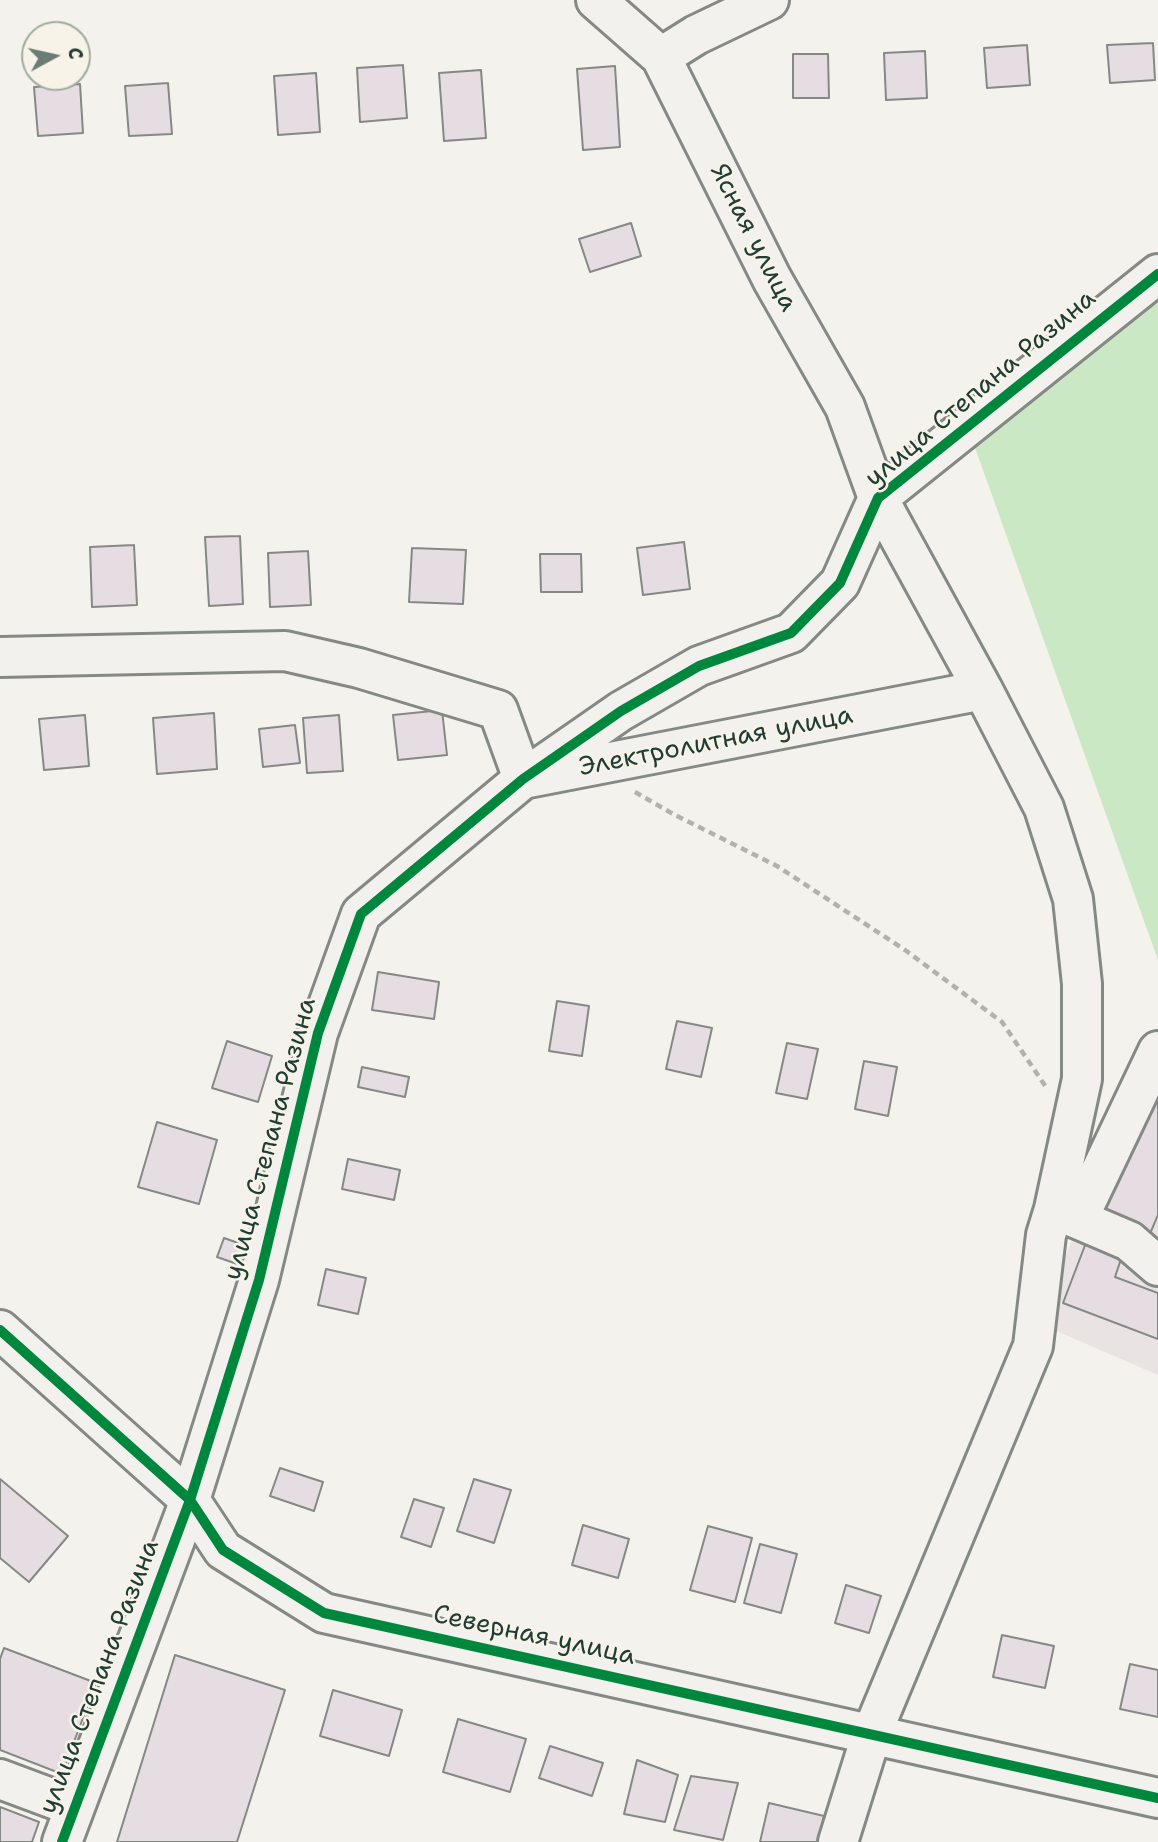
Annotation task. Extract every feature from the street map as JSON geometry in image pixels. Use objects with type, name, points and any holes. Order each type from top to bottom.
[{"type":"street","name":"Ясная улица","points":[[596,0],[661,57],[772,279],[845,407],[878,498],[1044,808],[1073,899],[1082,984],[1082,1079],[1066,1214]]},
{"type":"street","points":[[661,57],[696,35],[769,0]]},
{"type":"street","name":"улица Степана Разина","points":[[68,1825],[190,1500],[318,1033],[361,914],[523,779],[621,711],[699,666],[791,634],[840,583],[878,498],[1158,274]]},
{"type":"street","points":[[0,657],[285,651],[298,654],[373,672],[498,710],[523,779]]},
{"type":"street","name":"Электролитная улица","points":[[523,779],[983,690]]},
{"type":"street","points":[[838,1842],[872,1734],[1032,1346],[1046,1235],[1066,1214],[1158,1051]]},
{"type":"street","points":[[1066,1214],[1129,1241],[1158,1265]]},
{"type":"street","name":"Северная улица","points":[[0,1330],[190,1500],[223,1550],[324,1614],[1158,1798]]},
{"type":"street","points":[[0,1779],[68,1825]]},
{"type":"path","points":[[593,766],[675,816],[777,866],[905,950],[1002,1021],[1048,1091]]},
{"type":"shaded area","points":[[1158,1032],[1158,1375],[1047,1327],[1042,1313]]},
{"type":"green space","points":[[1158,292],[1158,960],[973,442]]},
{"type":"building","points":[[1153,43],[1155,80],[1110,83],[1107,45]]},
{"type":"building","points":[[1027,45],[1030,85],[987,88],[984,48]]},
{"type":"building","points":[[925,51],[927,98],[886,100],[884,53]]},
{"type":"building","points":[[793,54],[828,54],[829,98],[793,98]]},
{"type":"building","points":[[403,65],[407,118],[360,122],[357,68]]},
{"type":"building","points":[[615,66],[620,147],[583,150],[577,69]]},
{"type":"building","points":[[481,70],[486,138],[444,141],[439,73]]},
{"type":"building","points":[[316,73],[320,132],[278,135],[274,76]]},
{"type":"building","points":[[168,83],[172,134],[129,136],[125,86]]},
{"type":"building","points":[[34,91],[80,91],[83,133],[38,136]]},
{"type":"building","points":[[631,223],[641,256],[590,272],[579,239]]},
{"type":"building","points":[[240,536],[243,604],[209,606],[205,537]]},
{"type":"building","points":[[684,542],[690,589],[643,595],[637,548]]},
{"type":"building","points":[[134,545],[137,605],[92,607],[90,547]]},
{"type":"building","points":[[412,548],[466,550],[463,604],[409,602]]},
{"type":"building","points":[[308,551],[311,605],[270,607],[268,553]]},
{"type":"building","points":[[540,554],[581,554],[582,592],[541,592]]},
{"type":"building","points":[[442,710],[447,755],[398,760],[393,715]]},
{"type":"building","points":[[214,713],[217,769],[157,774],[153,718]]},
{"type":"building","points":[[85,715],[89,766],[44,770],[39,719]]},
{"type":"building","points":[[339,715],[343,771],[307,773],[303,718]]},
{"type":"building","points":[[295,725],[300,763],[263,767],[259,729]]},
{"type":"building","points":[[378,972],[439,982],[434,1019],[372,1010]]},
{"type":"building","points":[[557,1001],[589,1006],[582,1056],[549,1051]]},
{"type":"building","points":[[677,1021],[712,1028],[701,1077],[666,1069]]},
{"type":"building","points":[[227,1041],[272,1056],[258,1102],[212,1088]]},
{"type":"building","points":[[787,1043],[818,1049],[807,1099],[776,1093]]},
{"type":"building","points":[[864,1061],[897,1067],[888,1116],[855,1109]]},
{"type":"building","points":[[362,1067],[409,1077],[405,1097],[358,1087]]},
{"type":"building","points":[[1158,1083],[1158,1215],[1149,1236],[1100,1216]]},
{"type":"building","points":[[157,1122],[217,1140],[199,1204],[138,1187]]},
{"type":"building","points":[[348,1159],[400,1170],[394,1200],[342,1189]]},
{"type":"building","points":[[224,1238],[247,1246],[240,1265],[217,1257]]},
{"type":"building","points":[[1087,1240],[1123,1253],[1115,1277],[1158,1293],[1158,1339],[1063,1303]]},
{"type":"building","points":[[326,1269],[366,1278],[358,1314],[318,1305]]},
{"type":"building","points":[[280,1468],[323,1482],[314,1511],[270,1496]]},
{"type":"building","points":[[0,1479],[68,1536],[29,1582],[0,1558]]},
{"type":"building","points":[[474,1479],[511,1490],[494,1543],[457,1531]]},
{"type":"building","points":[[414,1499],[444,1508],[431,1547],[401,1537]]},
{"type":"building","points":[[583,1525],[629,1539],[618,1578],[572,1565]]},
{"type":"building","points":[[708,1526],[752,1538],[735,1602],[690,1590]]},
{"type":"building","points":[[760,1544],[797,1554],[781,1613],[744,1603]]},
{"type":"building","points":[[846,1585],[881,1596],[869,1633],[835,1623]]},
{"type":"building","points":[[1002,1635],[1054,1646],[1045,1688],[993,1677]]},
{"type":"building","points":[[4,1648],[96,1683],[62,1774],[0,1750],[0,1659]]},
{"type":"building","points":[[175,1655],[285,1690],[237,1842],[117,1842]]},
{"type":"building","points":[[1130,1664],[1158,1670],[1158,1717],[1120,1709]]},
{"type":"building","points":[[333,1690],[402,1710],[389,1756],[320,1736]]},
{"type":"building","points":[[458,1719],[526,1739],[510,1792],[443,1772]]},
{"type":"building","points":[[550,1746],[603,1763],[592,1796],[539,1778]]},
{"type":"building","points":[[637,1760],[678,1775],[665,1822],[624,1814]]},
{"type":"building","points":[[691,1776],[738,1783],[723,1840],[674,1830]]},
{"type":"building","points":[[769,1803],[824,1816],[818,1842],[760,1842]]},
{"type":"building","points":[[0,1807],[39,1822],[32,1842],[0,1842]]},
{"type":"cycle path","points":[[62,1842],[190,1500],[259,1280],[318,1033],[361,914],[523,779],[621,711],[699,666],[791,633],[840,583],[878,498],[1158,274]]},
{"type":"cycle path","points":[[0,1330],[190,1500],[223,1550],[324,1613],[1158,1798]]}]
